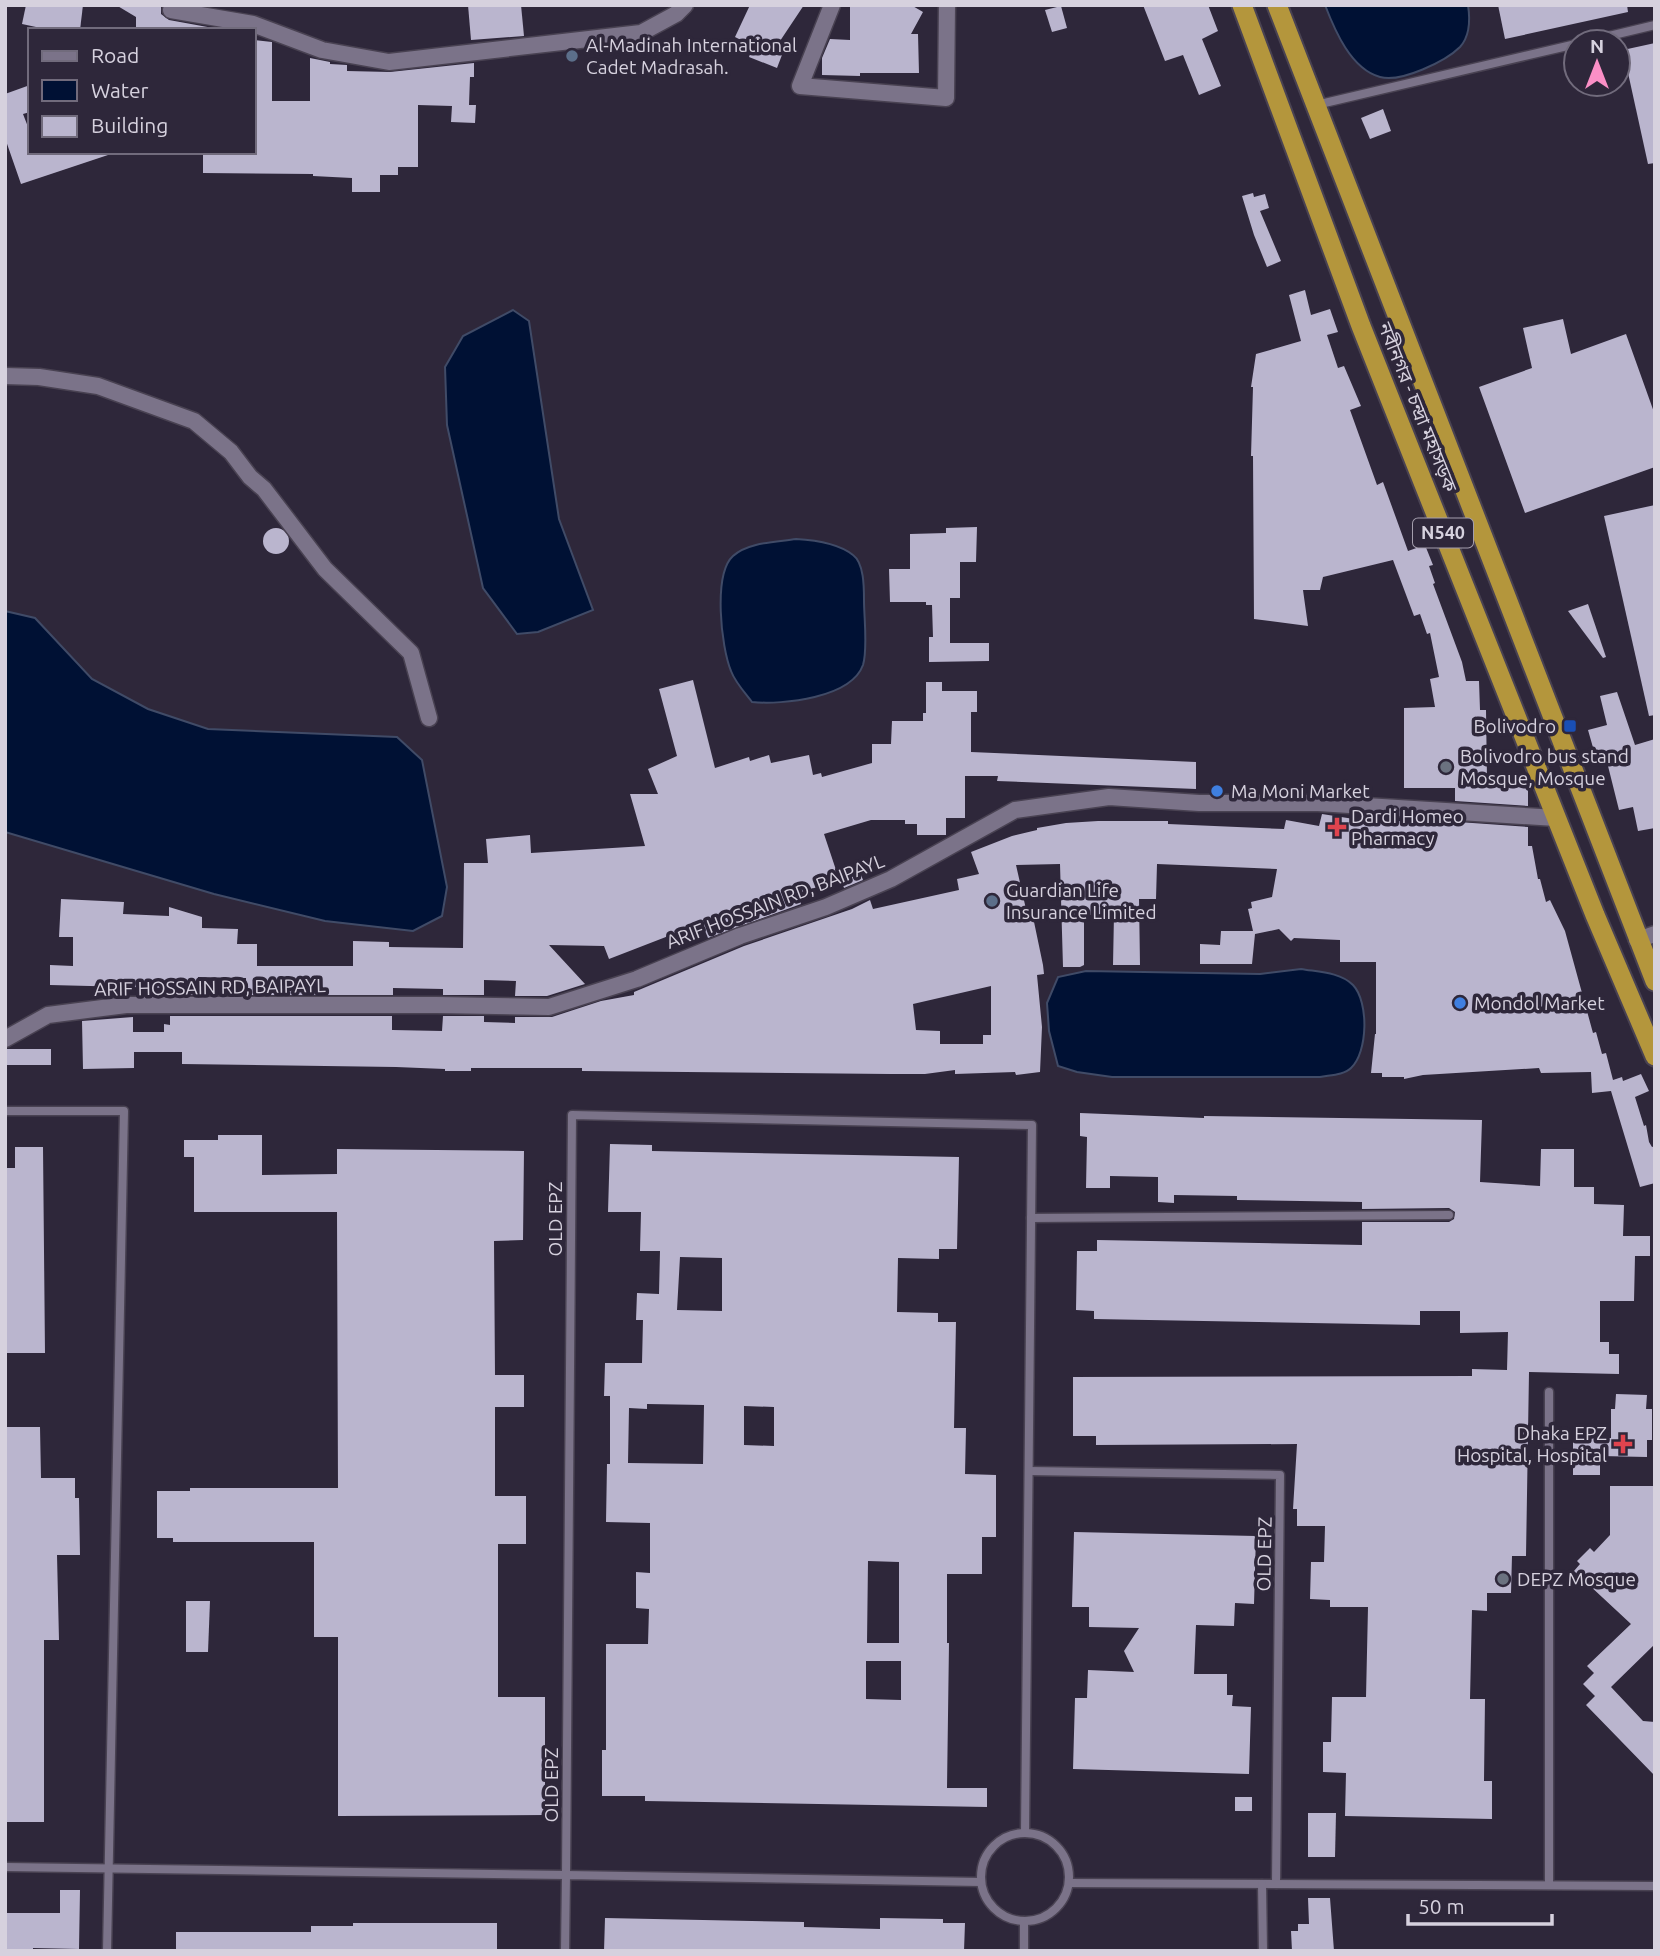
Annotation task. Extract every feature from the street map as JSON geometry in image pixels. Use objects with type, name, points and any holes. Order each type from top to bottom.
[{"type":"highway","name":"নবীনগর - চন্দ্রা মহাসড়ক","points":[[1242,5],[1361,326],[1556,818],[1655,1056]]},
{"type":"highway","name":"নবীনগর - চন্দ্রা মহাসড়ক","points":[[1276,5],[1646,937],[1655,981]]},
{"type":"street","points":[[172,5],[172,10],[253,24],[323,50],[390,62],[641,33],[676,15],[685,5]]},
{"type":"street","points":[[832,5],[800,86],[946,97],[947,5]]},
{"type":"street","points":[[5,376],[38,377],[98,386],[194,421],[231,452],[250,477],[264,489],[325,569],[411,653],[429,718]]},
{"type":"street","name":"ARIF HOSSAIN RD, BAIPAYL","points":[[5,1038],[48,1015],[126,1005],[549,1007],[637,979],[740,936],[826,907],[891,880],[1014,810],[1109,797],[1199,803],[1318,803],[1556,818]]},
{"type":"lane","points":[[1632,31],[1655,25]]},
{"type":"lane","points":[[1316,106],[1562,47]]},
{"type":"lane","points":[[5,1111],[124,1111],[107,1951]]},
{"type":"lane","name":"OLD EPZ","points":[[565,1951],[572,1115],[1032,1125],[1025,1833]]},
{"type":"lane","points":[[1031,1218],[1450,1215]]},
{"type":"lane","points":[[1549,1392],[1549,1885]]},
{"type":"lane","name":"OLD EPZ","points":[[1028,1471],[1280,1475],[1276,1884]]},
{"type":"lane","points":[[1025,1833],[1036,1835],[1055,1845],[1066,1863],[1069,1883],[1061,1903],[1054,1911],[1045,1917],[1024,1922],[995,1910],[983,1892],[981,1882],[981,1871],[989,1852],[1005,1838],[1025,1833]]},
{"type":"lane","points":[[5,1867],[981,1882]]},
{"type":"lane","points":[[1069,1883],[1655,1886]]},
{"type":"lane","points":[[1262,1884],[1262,1951]]},
{"type":"lane","points":[[1024,1922],[1024,1951]]},
{"type":"water","points":[[1325,5],[1468,5],[1469,27],[1460,47],[1445,58],[1411,74],[1380,77],[1370,73],[1352,58]]},
{"type":"water","points":[[513,310],[529,321],[559,519],[593,610],[538,632],[517,634],[483,588],[447,425],[445,367],[463,336]]},
{"type":"water","points":[[796,539],[833,545],[857,559],[864,589],[866,642],[863,665],[856,676],[831,692],[798,700],[752,702],[735,679],[727,660],[721,611],[723,578],[727,565],[739,551],[763,543]]},
{"type":"water","points":[[5,611],[35,618],[92,679],[148,709],[208,729],[397,737],[422,760],[447,887],[442,916],[413,931],[325,921],[214,894],[5,832]]},
{"type":"water","points":[[1301,969],[1342,977],[1353,985],[1358,993],[1364,1015],[1363,1039],[1357,1061],[1345,1072],[1320,1077],[1112,1077],[1058,1066],[1049,1031],[1047,1003],[1058,977],[1086,971],[1260,974]]},
{"type":"building","points":[[26,5],[83,5],[80,28],[41,28],[22,24]]},
{"type":"building","points":[[116,5],[161,5],[161,14],[169,20],[213,28],[136,27],[136,17]]},
{"type":"building","points":[[468,5],[521,5],[524,36],[471,40]]},
{"type":"building","points":[[750,5],[804,5],[778,44],[785,47],[777,68],[749,57],[753,46],[735,37]]},
{"type":"building","points":[[850,5],[911,5],[923,12],[911,34],[918,34],[919,73],[822,75],[822,58],[830,39],[850,40]]},
{"type":"building","points":[[1143,5],[1208,5],[1218,31],[1202,39],[1221,86],[1199,95],[1183,55],[1165,61]]},
{"type":"building","points":[[1498,5],[1627,5],[1628,12],[1505,39]]},
{"type":"building","points":[[1061,6],[1067,28],[1052,32],[1045,10]]},
{"type":"building","points":[[256,40],[272,42],[272,101],[310,101],[310,58],[330,64],[347,65],[347,71],[390,72],[474,63],[474,77],[470,77],[469,105],[476,105],[475,123],[451,122],[452,106],[418,105],[418,167],[398,167],[398,175],[380,175],[380,192],[352,192],[352,178],[313,174],[203,173],[203,154],[256,154]]},
{"type":"building","points":[[1655,43],[1655,163],[1648,164],[1632,91],[1632,48]]},
{"type":"building","points":[[28,86],[28,113],[23,114],[28,127],[28,154],[108,155],[21,184],[5,138],[5,94]]},
{"type":"building","points":[[1383,109],[1391,131],[1370,139],[1361,118]]},
{"type":"building","points":[[1253,193],[1254,197],[1265,194],[1269,208],[1260,211],[1281,261],[1267,267],[1242,196]]},
{"type":"building","points":[[1305,290],[1311,315],[1330,309],[1338,332],[1327,335],[1338,368],[1344,366],[1361,406],[1350,410],[1377,485],[1383,482],[1408,551],[1425,545],[1433,565],[1429,566],[1435,583],[1433,584],[1462,662],[1466,681],[1479,681],[1480,710],[1486,710],[1487,780],[1516,780],[1516,787],[1528,787],[1528,806],[1455,801],[1455,788],[1404,788],[1404,708],[1435,707],[1430,679],[1439,677],[1430,633],[1427,634],[1420,614],[1414,616],[1393,560],[1323,577],[1320,590],[1303,590],[1308,626],[1254,619],[1251,387],[1256,354],[1301,341],[1289,295]]},
{"type":"building","points":[[1563,319],[1571,354],[1626,334],[1655,415],[1655,467],[1525,513],[1479,387],[1532,368],[1523,328]]},
{"type":"building","points":[[1655,505],[1655,715],[1649,716],[1604,516]]},
{"type":"building","points":[[977,527],[976,562],[960,562],[960,598],[950,598],[950,643],[989,643],[989,661],[929,662],[929,637],[933,637],[932,605],[926,605],[926,602],[890,602],[889,569],[910,569],[910,534],[946,533],[946,528]]},
{"type":"building","points":[[276,528],[285,532],[289,541],[285,550],[276,554],[267,550],[263,541],[267,532]]},
{"type":"building","points":[[1588,604],[1606,657],[1603,658],[1568,611]]},
{"type":"building","points":[[693,680],[715,768],[749,757],[750,761],[769,755],[771,763],[809,755],[813,775],[821,773],[822,777],[872,763],[872,744],[891,744],[892,721],[923,721],[923,713],[926,713],[926,682],[942,682],[942,691],[977,691],[977,712],[971,712],[971,752],[1196,762],[1196,789],[997,781],[998,776],[965,776],[965,818],[946,818],[946,835],[917,835],[917,824],[905,824],[905,820],[871,820],[824,834],[839,879],[798,894],[801,904],[708,938],[702,923],[609,959],[604,946],[549,945],[585,984],[547,996],[515,996],[516,981],[484,980],[484,995],[443,995],[443,989],[393,988],[393,995],[246,995],[246,978],[198,977],[197,995],[170,995],[170,988],[50,985],[50,965],[73,966],[73,937],[59,937],[61,899],[124,902],[123,914],[169,916],[169,907],[202,917],[202,928],[238,929],[237,944],[257,944],[257,966],[353,966],[353,941],[389,942],[389,947],[463,948],[464,863],[488,863],[486,839],[530,835],[531,853],[645,846],[630,794],[658,794],[648,769],[677,756],[659,689]]},
{"type":"building","points":[[1617,692],[1635,745],[1655,739],[1655,828],[1638,831],[1633,807],[1619,810],[1607,762],[1598,765],[1588,730],[1607,725],[1600,696]]},
{"type":"building","points":[[1322,814],[1373,822],[1374,818],[1443,826],[1444,821],[1528,827],[1528,846],[1532,846],[1538,879],[1546,902],[1550,900],[1565,931],[1593,1033],[1596,1032],[1602,1054],[1606,1053],[1613,1080],[1622,1077],[1623,1081],[1641,1074],[1649,1091],[1635,1097],[1644,1126],[1646,1125],[1649,1142],[1652,1147],[1655,1146],[1655,1183],[1640,1187],[1611,1091],[1592,1093],[1591,1072],[1541,1073],[1539,1068],[1423,1075],[1404,1079],[1371,1073],[1376,1034],[1376,962],[1340,962],[1340,940],[1294,938],[1291,941],[1279,929],[1255,934],[1252,964],[1200,964],[1200,944],[1220,945],[1221,931],[1253,931],[1248,909],[1252,908],[1251,902],[1272,897],[1277,869],[1157,864],[1156,899],[1139,899],[1140,965],[1113,965],[1114,914],[1084,915],[1084,965],[1063,967],[1060,864],[1016,865],[1028,918],[1033,917],[1043,965],[1044,974],[1037,975],[1042,1027],[1040,1072],[1016,1075],[1015,1072],[955,1074],[955,1070],[925,1074],[890,1074],[582,1071],[582,1068],[471,1068],[471,1071],[445,1071],[396,1067],[182,1064],[182,1052],[134,1052],[134,1068],[83,1069],[82,1021],[133,1017],[133,1032],[164,1032],[164,1024],[170,1025],[170,1016],[392,1016],[392,1030],[442,1031],[443,1016],[484,1016],[484,1022],[515,1023],[515,1017],[552,1017],[601,1001],[634,995],[634,992],[744,946],[852,909],[870,900],[873,909],[959,890],[957,879],[979,874],[971,852],[1037,828],[1098,821],[1168,821],[1168,824],[1284,829],[1286,820],[1319,826]],"holes":[[[991,986],[991,1035],[983,1035],[983,1044],[940,1044],[940,1031],[916,1030],[913,1004]]]},
{"type":"building","points":[[857,865],[863,880],[844,888],[839,872]]},
{"type":"building","points":[[5,1049],[51,1049],[51,1065],[5,1065]]},
{"type":"building","points":[[1080,1113],[1204,1118],[1482,1120],[1480,1182],[1540,1186],[1541,1149],[1574,1149],[1574,1187],[1594,1187],[1594,1204],[1624,1205],[1623,1236],[1650,1236],[1650,1256],[1635,1256],[1634,1301],[1600,1301],[1600,1342],[1609,1342],[1609,1354],[1619,1354],[1619,1374],[1529,1372],[1526,1556],[1512,1556],[1511,1593],[1487,1593],[1487,1611],[1472,1610],[1470,1699],[1485,1699],[1484,1781],[1492,1781],[1492,1819],[1345,1816],[1346,1773],[1323,1772],[1323,1742],[1331,1742],[1332,1697],[1366,1697],[1368,1607],[1330,1607],[1330,1600],[1310,1599],[1311,1562],[1324,1562],[1325,1526],[1297,1526],[1297,1509],[1293,1509],[1297,1444],[1096,1445],[1096,1436],[1073,1436],[1073,1377],[1472,1376],[1472,1369],[1507,1370],[1508,1332],[1460,1333],[1460,1311],[1420,1311],[1420,1325],[1094,1319],[1094,1311],[1076,1310],[1077,1251],[1097,1251],[1097,1240],[1362,1245],[1362,1222],[1449,1222],[1454,1219],[1455,1212],[1449,1208],[1362,1209],[1362,1202],[1237,1200],[1237,1196],[1174,1195],[1174,1203],[1158,1202],[1158,1177],[1110,1176],[1110,1188],[1086,1188],[1087,1137],[1080,1136]]},
{"type":"building","points":[[218,1135],[262,1135],[262,1175],[337,1174],[337,1149],[524,1151],[523,1240],[494,1241],[495,1375],[524,1375],[524,1407],[495,1407],[495,1496],[526,1496],[526,1544],[498,1544],[498,1697],[545,1697],[545,1815],[338,1816],[338,1637],[314,1637],[314,1542],[173,1542],[173,1538],[157,1538],[157,1491],[190,1491],[190,1488],[338,1488],[337,1212],[194,1212],[194,1157],[184,1157],[184,1140],[218,1140]]},
{"type":"building","points":[[610,1144],[652,1145],[652,1151],[959,1157],[957,1249],[939,1249],[939,1259],[898,1258],[897,1312],[938,1313],[938,1322],[956,1322],[954,1428],[966,1428],[965,1474],[996,1475],[996,1537],[982,1537],[982,1574],[947,1574],[947,1788],[987,1788],[987,1807],[645,1801],[645,1796],[602,1796],[602,1750],[606,1750],[606,1644],[648,1644],[649,1609],[636,1608],[636,1572],[650,1573],[650,1523],[606,1522],[607,1464],[610,1464],[610,1396],[604,1396],[605,1363],[642,1363],[643,1320],[636,1320],[637,1293],[659,1294],[660,1251],[640,1251],[641,1212],[608,1212]],"holes":[[[680,1257],[722,1258],[722,1311],[677,1310]],[[647,1404],[704,1405],[703,1464],[628,1463],[629,1408],[647,1409]],[[744,1406],[774,1407],[774,1446],[744,1445]],[[868,1561],[899,1562],[899,1643],[867,1643]],[[866,1661],[901,1661],[901,1700],[866,1699]]]},
{"type":"building","points":[[15,1147],[43,1147],[45,1353],[5,1353],[5,1168],[15,1168]]},
{"type":"building","points":[[1616,1394],[1647,1395],[1646,1409],[1652,1409],[1652,1440],[1647,1440],[1647,1457],[1600,1456],[1600,1475],[1573,1475],[1573,1438],[1611,1438],[1611,1409],[1615,1409]]},
{"type":"building","points":[[5,1427],[40,1427],[41,1478],[75,1478],[75,1498],[79,1498],[80,1555],[57,1555],[59,1640],[44,1640],[44,1822],[5,1822]]},
{"type":"building","points":[[1610,1486],[1655,1486],[1655,1644],[1611,1687],[1643,1721],[1655,1722],[1655,1776],[1586,1705],[1595,1696],[1583,1684],[1594,1673],[1587,1666],[1631,1624],[1574,1571],[1580,1564],[1577,1561],[1590,1548],[1594,1552],[1610,1535]]},
{"type":"building","points":[[1074,1532],[1256,1536],[1254,1604],[1235,1603],[1234,1626],[1196,1625],[1194,1674],[1227,1674],[1227,1695],[1233,1695],[1232,1706],[1251,1707],[1249,1774],[1073,1769],[1075,1698],[1087,1698],[1088,1670],[1134,1672],[1124,1651],[1139,1628],[1089,1627],[1089,1607],[1072,1607]]},
{"type":"building","points":[[186,1601],[210,1601],[208,1652],[186,1652]]},
{"type":"building","points":[[1235,1797],[1252,1797],[1252,1811],[1235,1811]]},
{"type":"building","points":[[1308,1813],[1336,1813],[1335,1857],[1308,1857]]},
{"type":"building","points":[[60,1890],[80,1890],[79,1949],[33,1948],[33,1951],[5,1951],[5,1913],[60,1913]]},
{"type":"building","points":[[1308,1898],[1330,1898],[1334,1951],[1292,1951],[1291,1931],[1298,1931],[1298,1924],[1309,1924]]},
{"type":"building","points":[[605,1918],[804,1922],[804,1927],[880,1929],[880,1918],[943,1919],[943,1923],[965,1923],[964,1951],[604,1951]]},
{"type":"building","points":[[353,1923],[497,1923],[497,1951],[176,1951],[176,1932],[311,1932],[311,1926],[353,1926]]},
{"type":"place","name":"Al-Madinah International Cadet Madrasah.","points":[[572,56]]},
{"type":"place","name":"Bolivodro","points":[[1570,726]]},
{"type":"place","name":"Bolivodro bus stand Mosque, Mosque","points":[[1446,767]]},
{"type":"place","name":"Ma Moni Market","points":[[1217,791]]},
{"type":"place","name":"Dardi Homeo Pharmacy","points":[[1337,827]]},
{"type":"place","name":"Guardian Life Insurance Limited","points":[[992,901]]},
{"type":"place","name":"Mondol Market","points":[[1460,1003]]},
{"type":"place","name":"Dhaka EPZ Hospital, Hospital","points":[[1623,1444]]},
{"type":"place","name":"DEPZ Mosque","points":[[1503,1579]]}]
